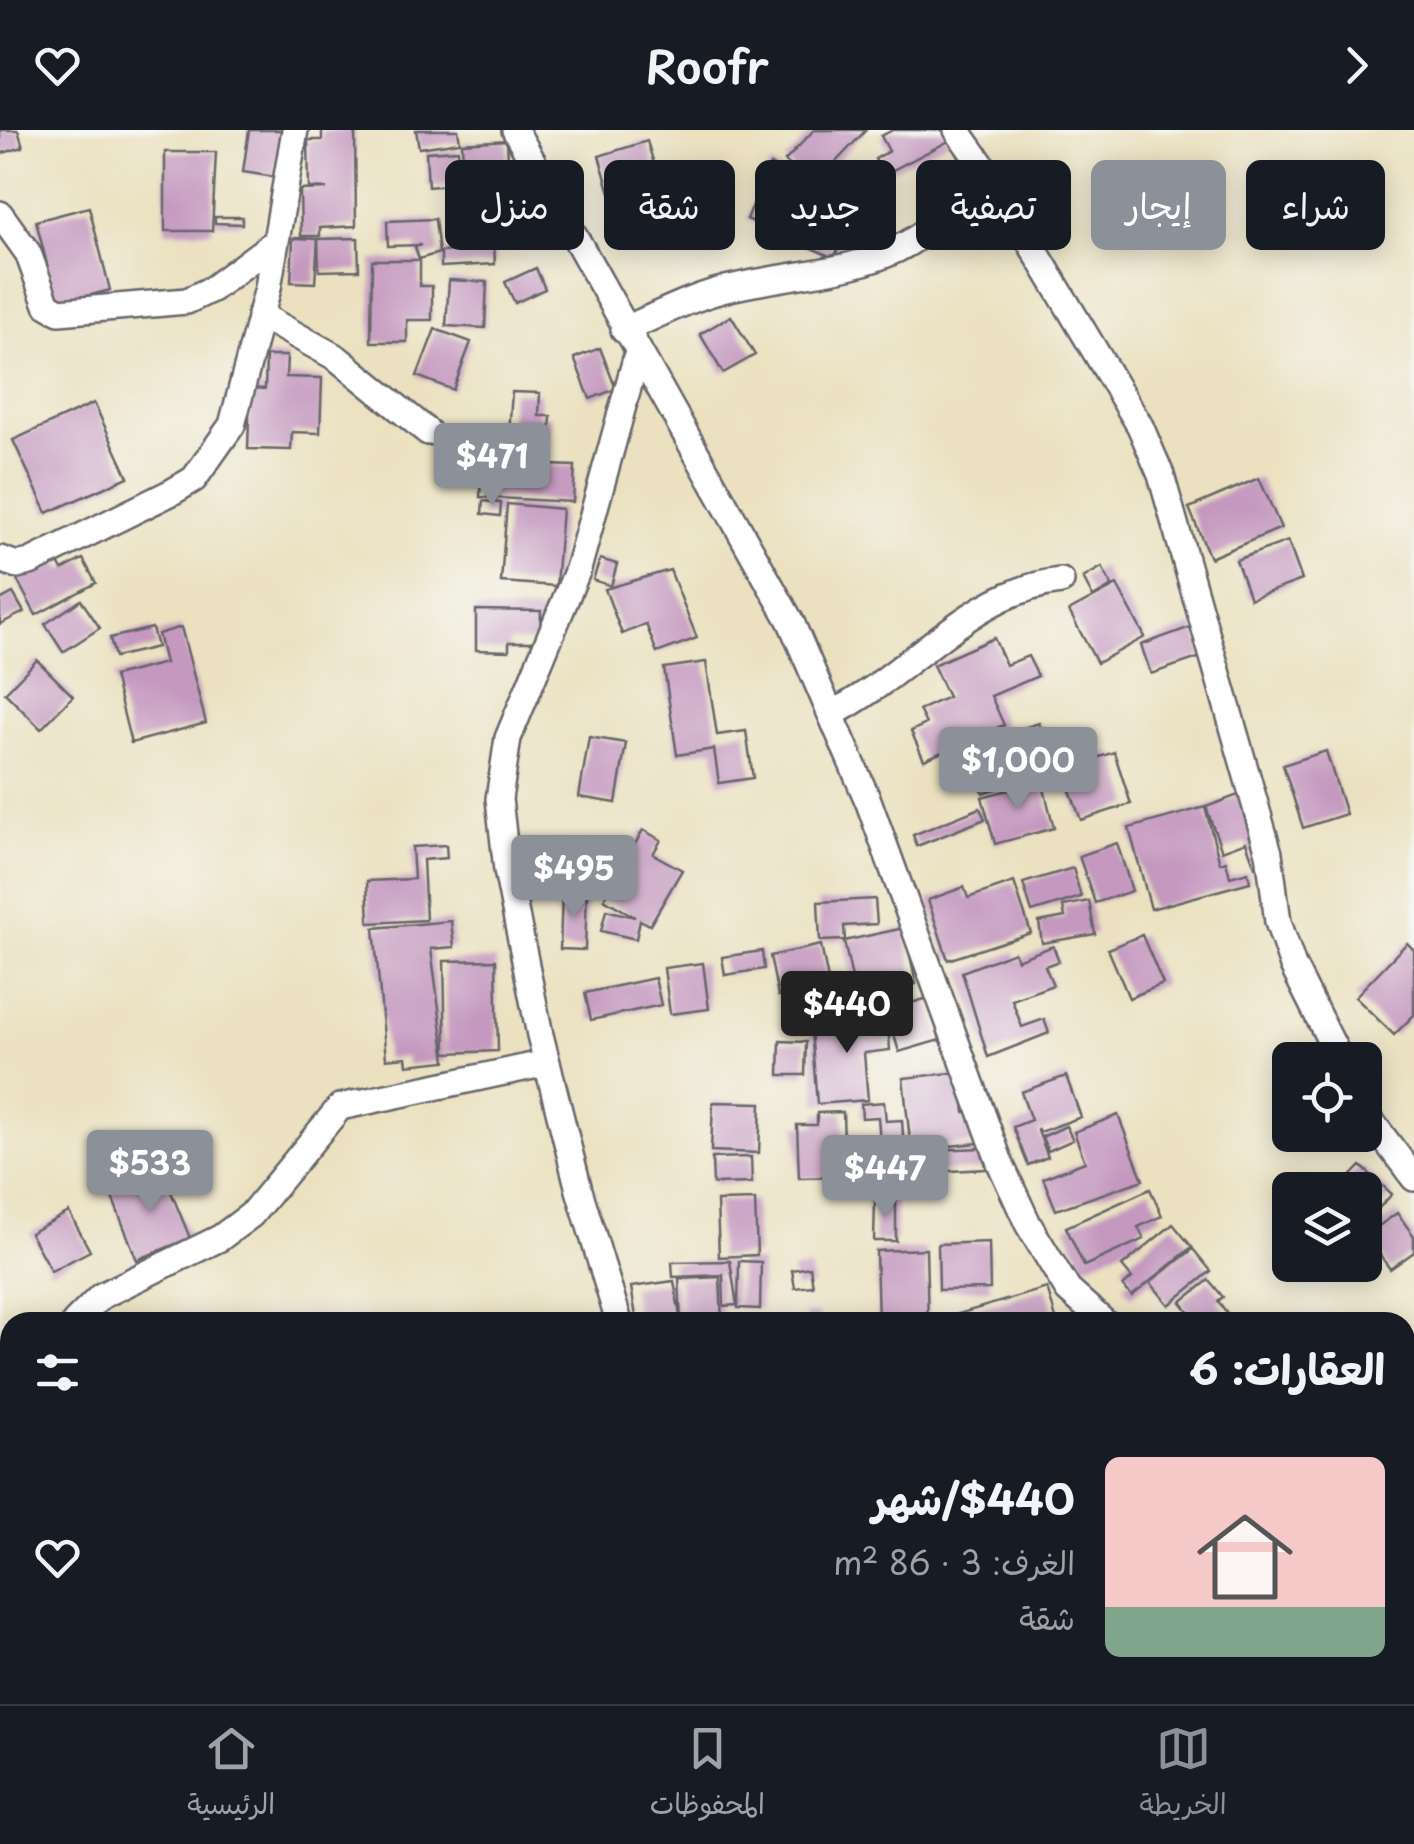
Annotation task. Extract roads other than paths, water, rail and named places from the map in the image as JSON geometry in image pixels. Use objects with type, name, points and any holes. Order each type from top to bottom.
[{"type":"street","points":[[0,559],[6,564],[30,562],[194,479],[232,425],[260,315],[295,130]]},
{"type":"street","points":[[515,130],[637,354],[791,622],[869,803],[1000,1163],[1028,1224],[1068,1290],[1093,1312]]},
{"type":"street","points":[[956,130],[978,160]]},
{"type":"street","points":[[0,214],[28,253],[47,305],[59,312],[187,301],[212,289],[275,242]]},
{"type":"street","points":[[624,330],[723,290],[846,268],[886,256],[916,238]]},
{"type":"street","points":[[1033,250],[1140,426],[1161,474],[1269,854],[1278,922],[1293,966],[1331,1042]]},
{"type":"street","points":[[260,315],[337,358],[428,432]]},
{"type":"street","points":[[616,1312],[547,1063],[507,870],[498,799],[508,738],[578,569],[637,354]]},
{"type":"street","points":[[831,714],[862,699],[962,621],[1004,596],[1039,583],[1061,581]]},
{"type":"street","points":[[85,1312],[101,1296],[220,1238],[251,1215],[340,1107],[547,1063]]},
{"type":"street","points":[[1382,1135],[1414,1178]]}]
